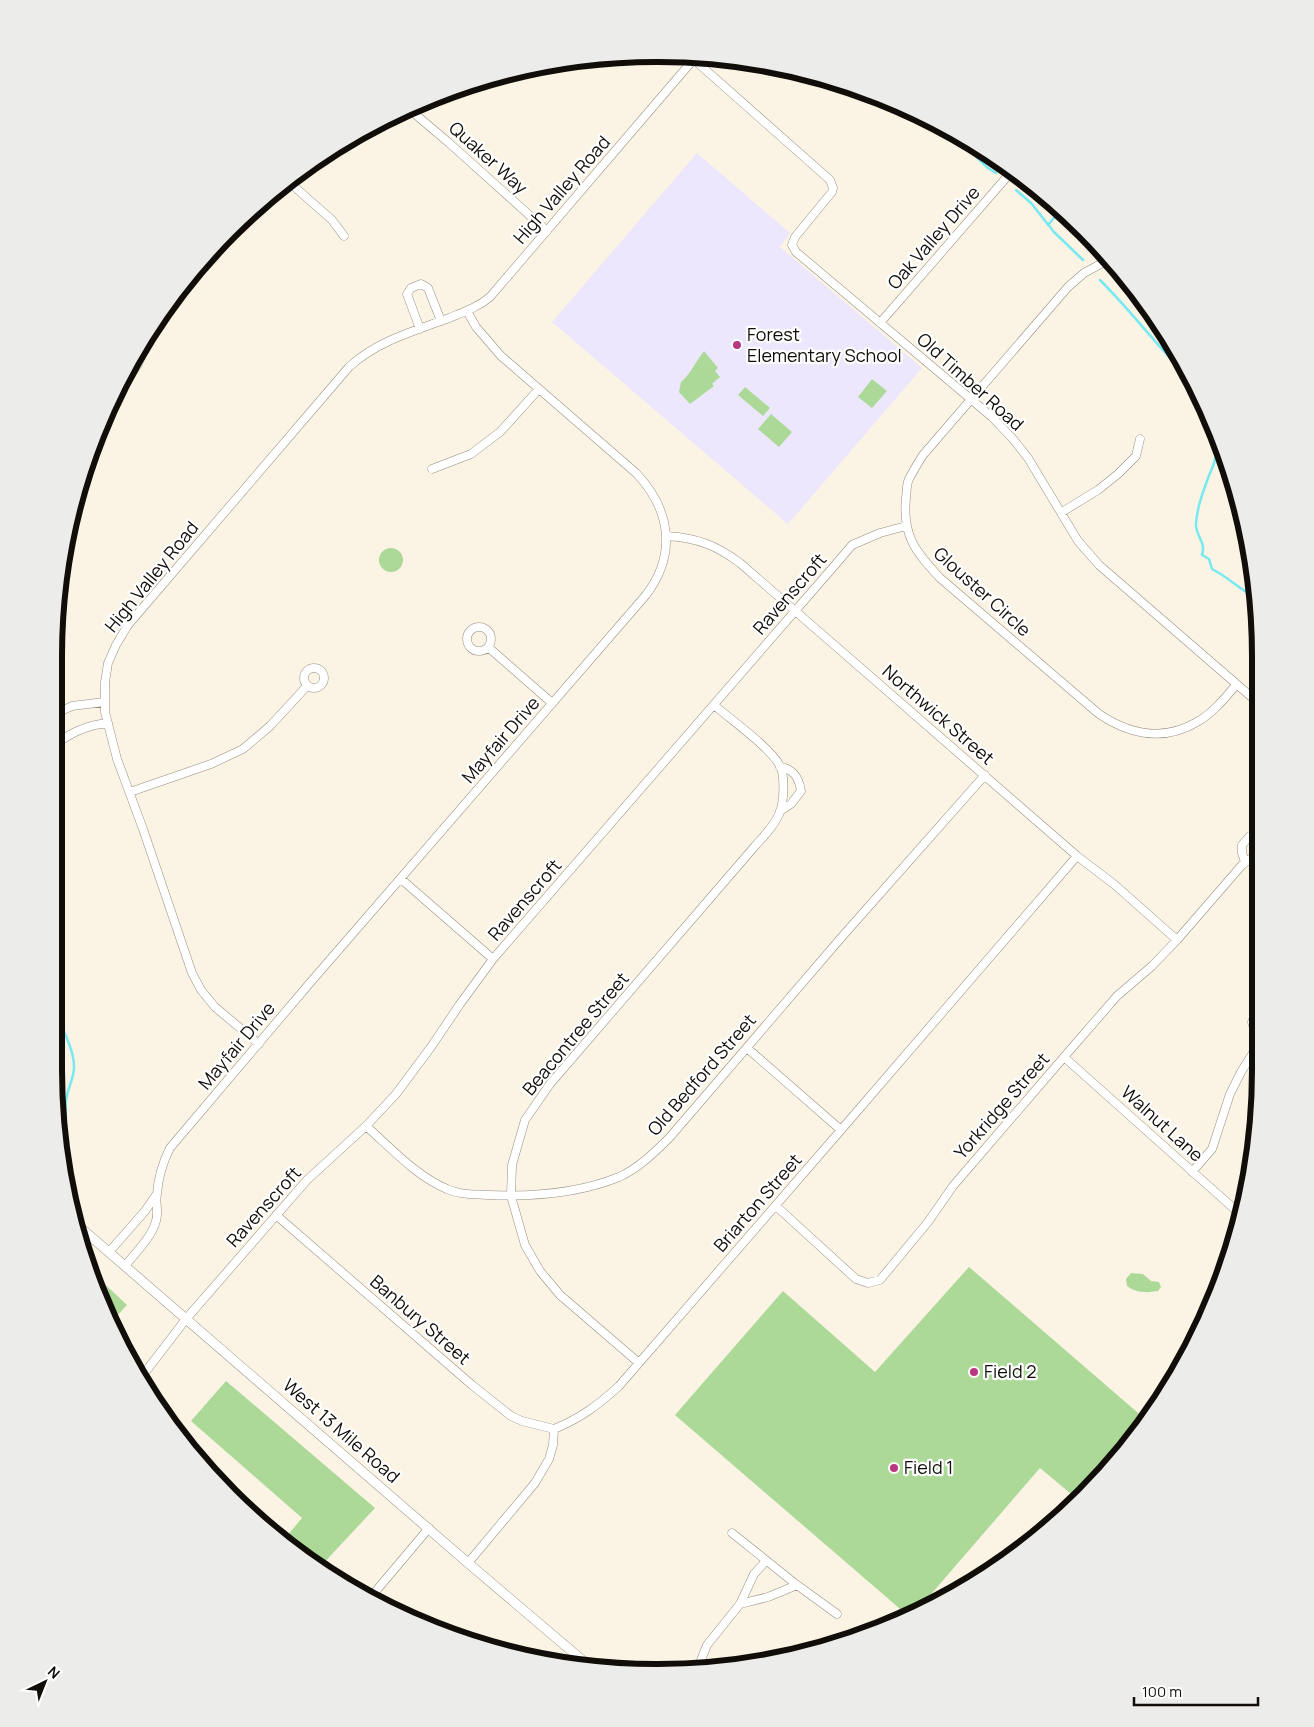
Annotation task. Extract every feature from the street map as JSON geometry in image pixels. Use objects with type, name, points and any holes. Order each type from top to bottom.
[{"type":"street","name":"High Valley Road","points":[[259,1044],[214,1007],[201,990],[192,973],[117,759],[108,723],[104,702],[106,675],[116,645],[128,625],[170,574],[349,368],[378,346],[467,311],[490,296],[687,64]]},
{"type":"street","name":"Old Timber Road","points":[[699,64],[830,180],[833,188],[832,192],[795,237],[792,245],[796,252],[992,418],[1028,458],[1078,541],[1099,565],[1252,698]]},
{"type":"street","name":"Quaker Way","points":[[415,115],[547,231]]},
{"type":"street","name":"Oak Valley Drive","points":[[880,323],[1008,177]]},
{"type":"street","points":[[294,186],[332,220],[344,236]]},
{"type":"street","name":"Glouster Circle","points":[[1102,263],[1084,272],[1075,281],[923,455],[908,481],[905,510],[906,526],[912,543],[922,559],[940,578],[1099,714],[1120,727],[1130,731],[1149,734],[1161,734],[1180,730],[1208,714],[1236,685]]},
{"type":"street","points":[[420,329],[407,294],[411,288],[421,284],[428,288],[441,321]]},
{"type":"street","name":"Mayfair Drive","points":[[124,1266],[147,1238],[156,1223],[158,1210],[156,1196],[170,1148],[654,584],[662,567],[667,536],[661,508],[646,483],[501,356],[476,327],[467,311]]},
{"type":"street","points":[[432,469],[452,463],[471,454],[500,432],[539,389]]},
{"type":"street","points":[[1062,512],[1098,490],[1118,474],[1136,456],[1140,439]]},
{"type":"street","name":"Ravenscroft","points":[[145,1372],[186,1319],[307,1180],[366,1126],[396,1094],[493,959],[852,545],[880,533],[906,526]]},
{"type":"street","name":"Northwick Street","points":[[667,536],[688,538],[708,543],[740,563],[1077,856],[1115,885],[1176,940]]},
{"type":"street","points":[[488,646],[552,703]]},
{"type":"street","points":[[130,792],[211,764],[243,749],[270,726],[307,686]]},
{"type":"street","points":[[63,710],[72,706],[104,702]]},
{"type":"street","name":"Beacontree Street","points":[[639,1363],[560,1296],[540,1271],[525,1245],[511,1196],[512,1165],[525,1120],[550,1084],[755,846],[772,825],[780,811],[783,789],[780,767],[769,752],[714,705]]},
{"type":"street","points":[[63,738],[83,728],[108,723]]},
{"type":"street","name":"Beacontree Street","points":[[780,767],[792,771],[799,779],[801,791],[791,804],[780,811]]},
{"type":"street","name":"Old Bedford Street","points":[[366,1126],[419,1172],[436,1184],[460,1194],[511,1196],[558,1194],[589,1187],[620,1176],[645,1161],[670,1137],[840,939],[985,775]]},
{"type":"street","points":[[1245,862],[1242,845],[1252,836]]},
{"type":"street","name":"Briarton Street","points":[[554,1428],[571,1422],[597,1407],[619,1386],[1077,856]]},
{"type":"street","name":"Yorkridge Street","points":[[776,1206],[856,1279],[868,1283],[880,1280],[928,1222],[953,1186],[1064,1057],[1118,996],[1152,966],[1245,862],[1252,859]]},
{"type":"street","points":[[401,879],[493,959]]},
{"type":"street","points":[[747,1048],[841,1130]]},
{"type":"street","points":[[1192,1172],[1212,1149],[1230,1094],[1252,1055]]},
{"type":"street","name":"Walnut Lane","points":[[1064,1057],[1235,1209]]},
{"type":"street","name":"Mayfair Drive","points":[[109,1252],[156,1196]]},
{"type":"street","name":"Banbury Street","points":[[276,1215],[464,1378],[511,1416],[554,1428]]},
{"type":"street","name":"West 13 Mile Road","points":[[85,1232],[581,1659]]},
{"type":"street","points":[[468,1563],[535,1484],[549,1458],[553,1445],[554,1428]]},
{"type":"street","points":[[374,1593],[429,1528]]},
{"type":"street","points":[[732,1534],[837,1614]]},
{"type":"street","points":[[701,1663],[708,1645],[740,1604],[754,1574],[766,1561]]},
{"type":"street","points":[[740,1604],[768,1597],[797,1585]]},
{"type":"shaded area","name":"Forest Elementary School","points":[[697,153],[790,233],[780,247],[922,368],[788,524],[552,322]]},
{"type":"green space","points":[[704,351],[718,368],[715,371],[720,377],[712,384],[714,386],[690,404],[679,392],[681,382]]},
{"type":"green space","points":[[872,379],[887,391],[872,408],[858,397]]},
{"type":"green space","points":[[745,387],[770,408],[763,416],[738,395]]},
{"type":"green space","points":[[771,414],[792,432],[779,447],[758,429]]},
{"type":"green space","points":[[391,548],[399,552],[403,560],[399,568],[391,572],[383,568],[379,560],[383,552]]},
{"type":"green space","points":[[969,1267],[1141,1415],[1104,1462],[1072,1495],[1040,1468],[926,1600],[903,1611],[675,1415],[783,1291],[875,1372]]},
{"type":"green space","points":[[1131,1273],[1143,1274],[1151,1281],[1159,1282],[1161,1287],[1158,1291],[1154,1292],[1134,1290],[1127,1286],[1126,1279]]},
{"type":"green space","points":[[102,1281],[127,1305],[116,1316]]},
{"type":"green space","points":[[226,1381],[375,1508],[324,1562],[287,1536],[302,1518],[191,1421]]},
{"type":"waterway","points":[[974,155],[996,173]]},
{"type":"waterway","points":[[1016,190],[1031,203],[1054,232],[1083,260]]},
{"type":"waterway","points":[[1048,225],[1055,216]]},
{"type":"waterway","points":[[1100,280],[1172,360]]},
{"type":"waterway","points":[[1216,455],[1197,515],[1196,526],[1203,547],[1202,555],[1209,559],[1212,569],[1247,592]]},
{"type":"waterway","points":[[63,1029],[72,1052],[74,1067],[67,1097],[66,1127]]},
{"type":"place","name":"Forest Elementary School","points":[[737,345]]},
{"type":"place","name":"Field 2","points":[[974,1372]]},
{"type":"place","name":"Field 1","points":[[894,1468]]}]
